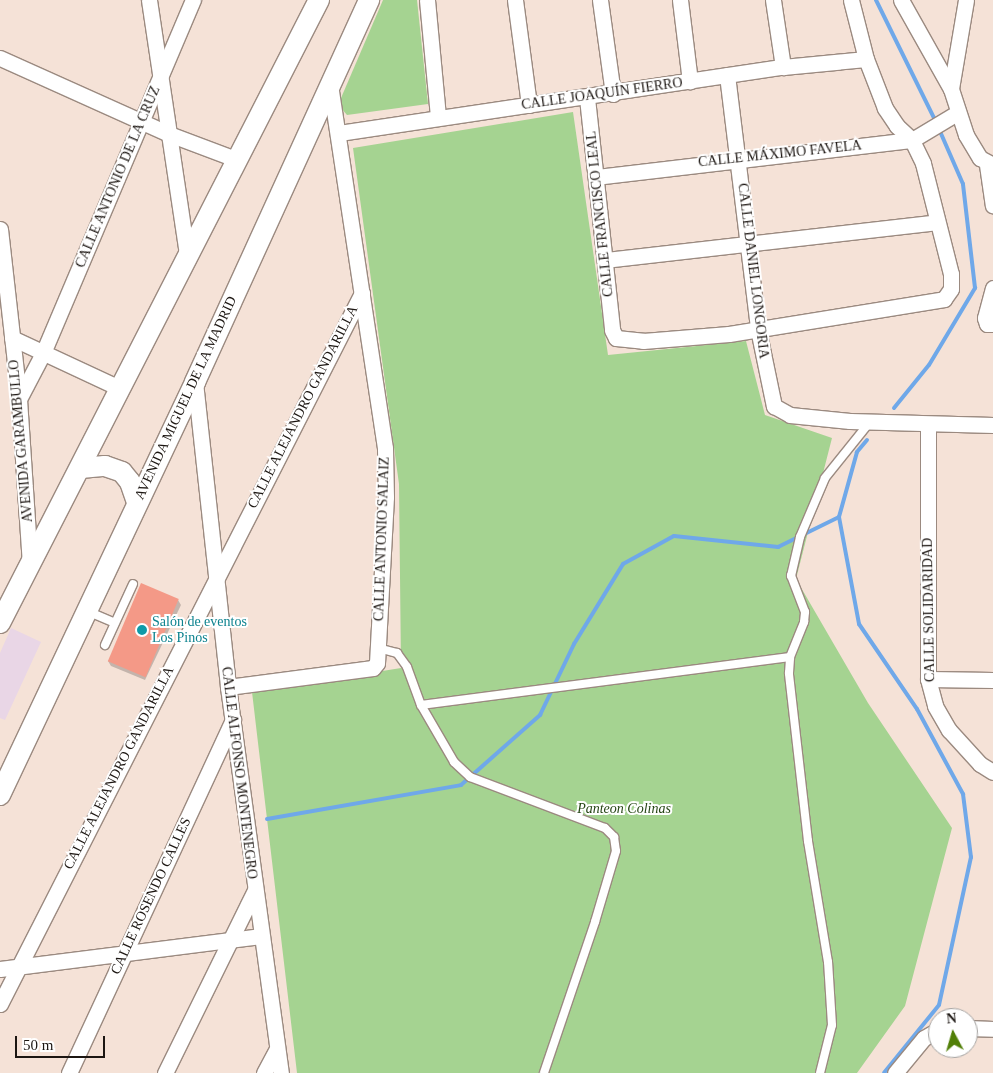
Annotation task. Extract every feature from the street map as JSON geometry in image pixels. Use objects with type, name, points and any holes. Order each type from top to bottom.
[{"type":"main road","points":[[0,623],[81,468],[119,388],[235,159],[319,0]]},
{"type":"main road","name":"AVENIDA MIGUEL DE LA MADRID","points":[[0,795],[85,611],[195,382],[368,0]]},
{"type":"main road","points":[[81,468],[105,466],[122,472],[130,482],[138,502]]},
{"type":"street","points":[[149,0],[187,255]]},
{"type":"street","name":"CALLE ANTONIO DE LA CRUZ","points":[[19,399],[43,353],[193,0]]},
{"type":"street","points":[[427,0],[438,116]]},
{"type":"street","points":[[515,0],[529,105]]},
{"type":"street","points":[[600,0],[613,94]]},
{"type":"street","points":[[680,0],[690,81]]},
{"type":"street","points":[[773,0],[783,67]]},
{"type":"street","points":[[758,329],[944,299],[951,289],[951,274],[917,137],[897,126],[885,108],[866,60],[851,0]]},
{"type":"street","points":[[901,0],[951,89],[958,113],[973,149],[990,165],[993,206]]},
{"type":"street","points":[[951,89],[966,0]]},
{"type":"street","points":[[0,58],[169,134],[235,159]]},
{"type":"street","name":"CALLE JOAQUÍN FIERRO","points":[[340,133],[438,116],[587,98],[783,67],[866,60]]},
{"type":"street","name":"CALLE DANIEL LONGORIA","points":[[726,75],[739,158],[758,329],[774,406],[790,415],[868,423]]},
{"type":"street","name":"CALLE ANTONIO SALAIZ","points":[[228,688],[372,668],[377,663],[386,474],[340,133],[330,85]]},
{"type":"street","name":"CALLE FRANCISCO LEAL","points":[[587,98],[612,330],[621,341],[643,341],[758,329]]},
{"type":"street","name":"CALLE MÁXIMO FAVELA","points":[[596,177],[917,137],[958,113]]},
{"type":"street","points":[[605,260],[937,222]]},
{"type":"street","name":"AVENIDA GARAMBULLO","points":[[0,229],[19,399],[30,564]]},
{"type":"street","points":[[993,288],[985,318],[987,324],[993,324]]},
{"type":"street","name":"CALLE ALEJANDRO GANDARILLA","points":[[0,1004],[16,968],[215,577],[362,293]]},
{"type":"street","points":[[12,338],[119,388]]},
{"type":"street","name":"CALLE ALFONSO MONTENEGRO","points":[[195,382],[228,688],[281,1073]]},
{"type":"street","points":[[868,423],[993,425]]},
{"type":"street","name":"CALLE SOLIDARIDAD","points":[[928,424],[928,679],[935,706],[949,730],[974,758],[993,772]]},
{"type":"street","points":[[928,679],[993,680]]},
{"type":"street","name":"CALLE ROSENDO CALLES","points":[[69,1073],[233,719]]},
{"type":"street","points":[[165,1073],[255,890]]},
{"type":"street","points":[[0,969],[124,955],[261,936]]},
{"type":"street","points":[[978,1028],[993,1029]]},
{"type":"street","points":[[895,1073],[928,1036]]},
{"type":"street","points":[[264,1073],[278,1049]]},
{"type":"lane","points":[[820,1073],[832,1025],[828,962],[808,841],[789,673],[790,657],[804,622],[805,612],[791,576],[800,537],[824,478],[868,423]]},
{"type":"lane","points":[[104,645],[133,584]]},
{"type":"lane","points":[[85,611],[115,623]]},
{"type":"lane","points":[[378,648],[397,653],[407,667],[421,705],[454,762],[470,777],[605,828],[614,837],[616,851],[544,1073]]},
{"type":"lane","points":[[421,705],[790,657]]},
{"type":"shaded area","points":[[11,628],[41,642],[5,720],[0,718],[0,653]]},
{"type":"green space","points":[[383,0],[417,0],[428,104],[347,115],[341,108],[341,98]]},
{"type":"green space","name":"Panteon Colinas","points":[[573,112],[608,355],[746,341],[765,415],[832,438],[796,579],[868,703],[952,828],[905,1006],[857,1073],[297,1073],[252,692],[401,668],[399,484],[353,148]]},
{"type":"building","name":"Salón de eventos Los Pinos","points":[[141,583],[179,599],[146,677],[108,661]]},
{"type":"waterway","points":[[876,0],[936,122]]},
{"type":"waterway","points":[[894,408],[929,365],[975,288],[963,184],[939,129]]},
{"type":"waterway","points":[[867,440],[857,452],[839,517],[859,624],[917,709],[963,794],[971,857],[939,1005],[884,1073]]},
{"type":"waterway","points":[[267,819],[461,785],[540,715],[574,644],[623,564],[674,536],[778,547],[839,517]]},
{"type":"place","name":"Salón de eventos Los Pinos","points":[[142,630]]}]
